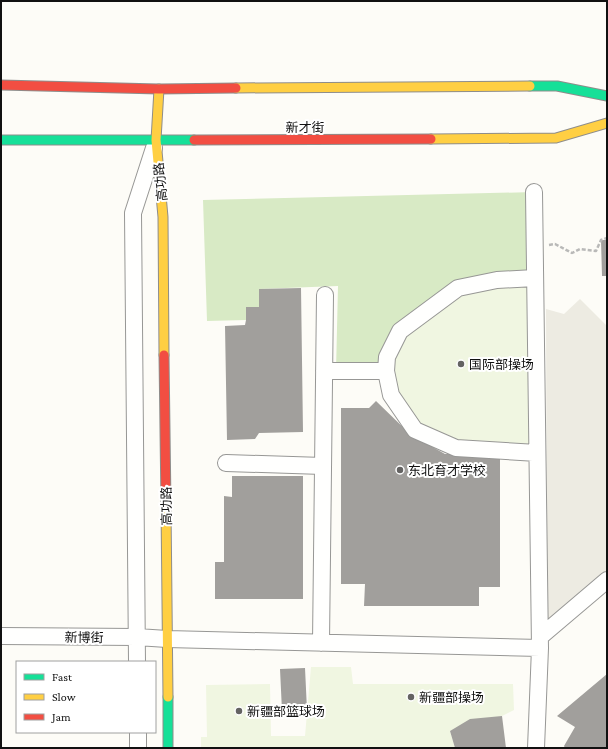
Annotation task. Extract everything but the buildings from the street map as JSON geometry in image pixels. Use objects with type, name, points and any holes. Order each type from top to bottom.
[{"type":"street","points":[[1,86],[159,89],[557,86],[607,96]]},
{"type":"street","points":[[156,140],[159,89]]},
{"type":"street","name":"新才街","points":[[1,140],[556,138],[607,123]]},
{"type":"street","name":"高功路","points":[[137,661],[133,213],[156,140]]},
{"type":"street","name":"高功路","points":[[156,140],[163,217],[168,748]]},
{"type":"street","points":[[534,192],[540,642],[536,748]]},
{"type":"street","points":[[535,278],[496,280],[458,288],[400,331],[387,357],[386,371],[391,395],[415,430],[456,448],[537,453]]},
{"type":"street","points":[[322,643],[325,295]]},
{"type":"street","points":[[324,371],[386,371]]},
{"type":"street","points":[[226,463],[323,466]]},
{"type":"street","points":[[540,642],[607,580]]},
{"type":"street","name":"新博街","points":[[1,636],[137,637],[167,640],[322,643],[540,642]]},
{"type":"street","points":[[138,733],[138,748]]},
{"type":"path","points":[[535,248],[555,244],[572,253],[580,250],[596,251],[602,240],[607,238]]},
{"type":"green space","points":[[534,192],[535,278],[386,371],[336,371],[338,286],[259,289],[259,307],[246,307],[246,320],[207,321],[203,200]]},
{"type":"green space","name":"国际部操场","points":[[535,278],[537,453],[456,448],[415,430],[391,395],[387,357],[400,331],[458,288]]},
{"type":"green space","name":"新疆部操场","points":[[311,667],[351,667],[353,684],[513,684],[514,710],[502,716],[450,731],[455,748],[201,748],[201,737],[207,737],[206,685],[270,684],[271,736],[305,736]]},
{"type":"shaded area","points":[[580,299],[607,326],[607,570],[547,621],[546,309],[564,314]]},
{"type":"traffic: fast","points":[[530,86],[557,86],[607,96]]},
{"type":"traffic: fast","points":[[1,140],[194,140]]},
{"type":"traffic: fast","points":[[168,697],[168,748]]},
{"type":"traffic: slow","points":[[236,88],[530,86]]},
{"type":"traffic: slow","points":[[159,89],[156,140],[163,217],[164,355]]},
{"type":"traffic: slow","points":[[431,139],[556,138],[607,123]]},
{"type":"traffic: slow","points":[[166,506],[168,697]]},
{"type":"traffic: jam","points":[[1,85],[159,89],[236,88]]},
{"type":"traffic: jam","points":[[194,140],[431,139]]},
{"type":"traffic: jam","points":[[164,355],[166,506]]},
{"type":"place","name":"国际部操场","points":[[461,364]]},
{"type":"place","name":"东北育才学校","points":[[400,470]]},
{"type":"place","name":"新疆部操场","points":[[411,697]]},
{"type":"place","name":"新疆部篮球场","points":[[239,711]]}]
